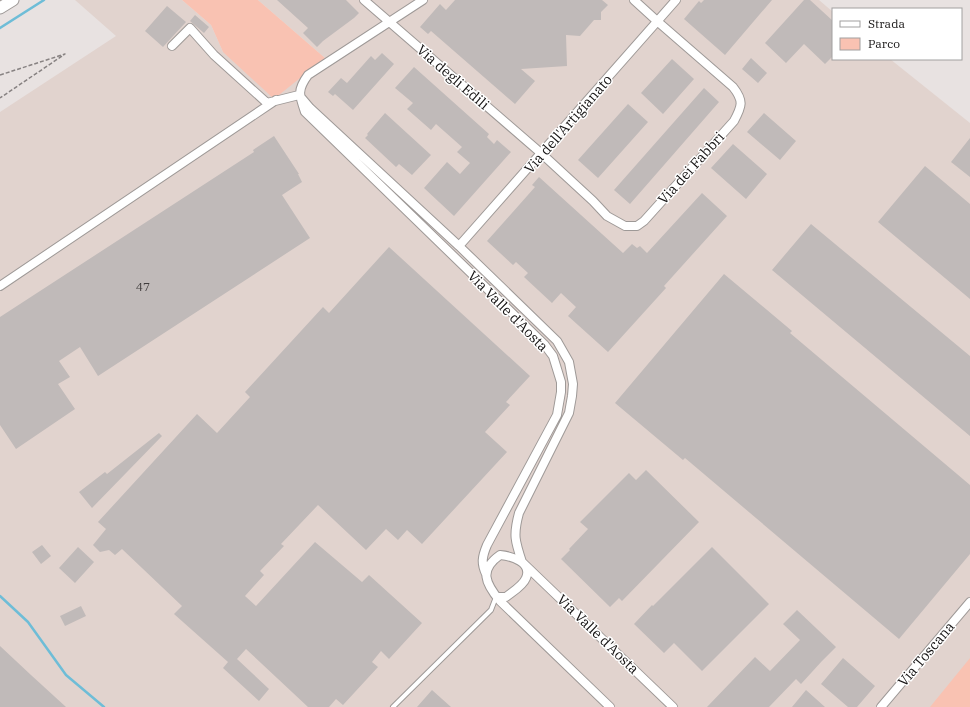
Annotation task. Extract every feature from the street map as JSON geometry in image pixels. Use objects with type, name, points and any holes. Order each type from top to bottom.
[{"type":"street","points":[[0,8],[12,0]]},
{"type":"street","name":"Via degli Edili","points":[[364,0],[542,154]]},
{"type":"street","points":[[172,46],[190,28],[214,55],[267,103],[299,95],[301,85],[308,75],[423,0]]},
{"type":"street","name":"Via dei Fabbri","points":[[542,154],[607,216],[625,226],[637,226],[644,221],[734,121],[741,107],[739,95],[736,91],[634,0]]},
{"type":"street","name":"Via dell'Artigianato","points":[[459,246],[542,154],[676,0]]},
{"type":"street","name":"Via Valle d'Aosta","points":[[299,95],[316,113],[459,246],[557,341],[569,362],[573,384],[569,413],[519,513],[515,527],[515,542],[527,571],[526,578],[506,597],[497,597]]},
{"type":"street","name":"Via Valle d'Aosta","points":[[299,95],[304,112],[544,344],[553,356],[561,382],[562,392],[556,415],[487,545],[483,555],[482,566],[490,589],[497,597],[610,707]]},
{"type":"street","points":[[0,286],[276,100]]},
{"type":"street","name":"Via Valle d'Aosta","points":[[486,574],[491,562],[500,555],[511,556],[522,562],[673,707]]},
{"type":"street","name":"Via Toscana","points":[[881,707],[970,602]]},
{"type":"lane","points":[[393,707],[492,610],[497,597]]},
{"type":"path","points":[[0,74],[65,54],[0,98]]},
{"type":"shaded area","points":[[75,0],[182,0],[211,25],[223,52],[325,58],[258,0],[819,0],[832,11],[832,60],[891,60],[970,123],[970,707],[0,707],[0,112],[116,36]]},
{"type":"green space","points":[[182,0],[258,0],[325,58],[274,99],[223,52],[211,25]]},
{"type":"green space","points":[[970,658],[970,707],[930,707]]},
{"type":"building","points":[[277,0],[346,0],[359,13],[317,47],[303,33],[308,28]]},
{"type":"building","points":[[455,0],[602,0],[608,5],[601,12],[601,20],[594,20],[580,36],[566,35],[567,66],[521,69],[535,81],[515,104],[431,31],[428,34],[420,27],[440,4],[446,10]]},
{"type":"building","points":[[704,0],[772,0],[725,55],[684,19],[699,1],[701,3]]},
{"type":"building","points":[[804,0],[810,0],[832,20],[832,57],[825,64],[804,44],[786,63],[765,43]]},
{"type":"building","points":[[167,6],[186,22],[163,47],[145,31]]},
{"type":"building","points":[[195,15],[209,27],[204,33],[190,21]]},
{"type":"building","points":[[382,53],[394,64],[353,110],[335,94],[333,96],[328,92],[341,78],[347,83],[371,56],[375,60]]},
{"type":"building","points":[[751,58],[767,73],[758,83],[742,69]]},
{"type":"building","points":[[672,59],[694,79],[663,114],[641,93]]},
{"type":"building","points":[[414,67],[489,134],[487,137],[494,144],[497,140],[511,152],[454,216],[424,188],[447,162],[460,174],[470,163],[457,152],[462,147],[436,124],[431,130],[407,109],[413,103],[395,88]]},
{"type":"building","points":[[704,88],[719,102],[630,204],[614,190]]},
{"type":"building","points":[[628,104],[648,122],[598,178],[578,160]]},
{"type":"building","points":[[385,113],[431,155],[412,175],[399,164],[396,167],[365,138]]},
{"type":"building","points":[[764,113],[796,141],[780,160],[747,132]]},
{"type":"building","points":[[274,136],[299,174],[302,182],[282,195],[310,238],[98,376],[80,347],[59,361],[70,377],[58,384],[75,409],[16,449],[0,425],[0,317],[254,152],[253,150]]},
{"type":"building","points":[[970,138],[970,177],[951,162]]},
{"type":"building","points":[[733,144],[767,174],[746,199],[711,168]]},
{"type":"building","points":[[925,166],[970,204],[970,299],[878,222]]},
{"type":"building","points":[[539,177],[623,253],[632,244],[637,248],[640,246],[647,253],[702,193],[727,216],[664,286],[666,288],[608,352],[568,316],[576,307],[561,293],[552,303],[524,277],[528,273],[516,262],[513,265],[487,241],[535,187],[532,185]]},
{"type":"building","points":[[811,224],[970,356],[970,436],[772,270]]},
{"type":"building","points":[[389,247],[530,376],[506,402],[510,405],[485,432],[507,452],[422,544],[407,530],[398,540],[386,529],[366,550],[318,505],[281,544],[284,546],[260,571],[264,575],[245,596],[256,606],[315,542],[362,582],[369,575],[422,623],[389,659],[381,651],[372,662],[378,667],[343,705],[336,699],[329,707],[308,707],[246,649],[237,659],[269,689],[259,701],[223,668],[228,662],[174,614],[182,606],[122,549],[115,555],[109,550],[100,552],[93,545],[106,529],[98,522],[197,414],[217,433],[250,397],[245,392],[323,307],[329,313]]},
{"type":"building","points":[[724,274],[792,331],[790,333],[970,485],[970,554],[899,639],[685,458],[683,460],[615,403]]},
{"type":"building","points":[[159,433],[162,436],[92,508],[79,492],[105,472],[107,474]]},
{"type":"building","points":[[646,470],[699,522],[622,601],[619,598],[610,607],[561,559],[588,529],[580,522],[629,473],[636,480]]},
{"type":"building","points":[[42,545],[51,556],[41,564],[32,552]]},
{"type":"building","points":[[78,547],[94,562],[75,583],[59,568]]},
{"type":"building","points":[[712,547],[769,604],[702,671],[674,643],[664,653],[634,624]]},
{"type":"building","points":[[81,606],[86,616],[65,626],[60,616]]},
{"type":"building","points":[[797,610],[836,647],[801,684],[796,679],[769,707],[707,707],[755,657],[770,671],[800,640],[783,624]]},
{"type":"building","points":[[0,646],[31,675],[66,707],[0,707]]},
{"type":"building","points":[[843,658],[875,686],[857,707],[848,707],[821,684]]},
{"type":"building","points":[[432,690],[451,707],[417,707]]},
{"type":"building","points":[[806,690],[825,707],[792,707]]},
{"type":"waterway","points":[[0,28],[44,0]]},
{"type":"waterway","points":[[0,596],[28,622],[66,675],[104,707]]}]
